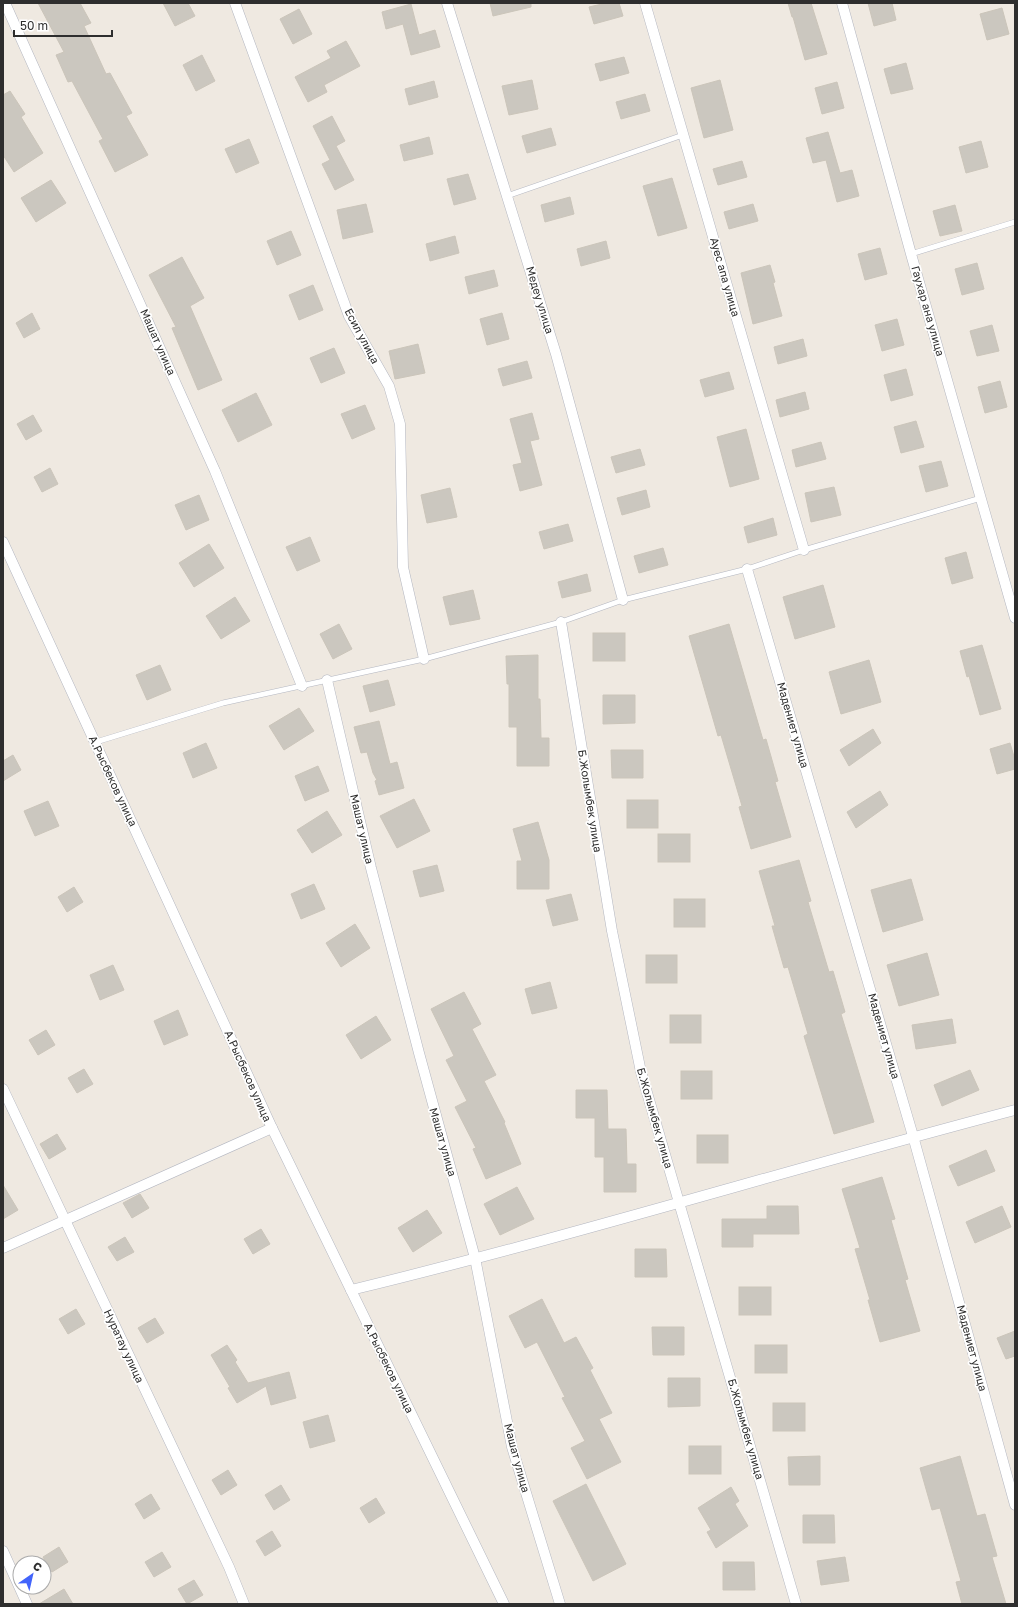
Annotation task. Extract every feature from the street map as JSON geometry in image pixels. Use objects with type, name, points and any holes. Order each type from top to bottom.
[{"type":"street","name":"Машат улица","points":[[5,3],[215,471],[302,686]]},
{"type":"street","name":"Есил улица","points":[[235,3],[350,316],[389,386],[400,424],[403,567],[424,659]]},
{"type":"street","name":"Медеу улица","points":[[447,3],[556,354],[623,600]]},
{"type":"street","name":"Ауес апа улица","points":[[645,3],[804,550]]},
{"type":"street","name":"Гаухар ана улица","points":[[842,3],[911,254],[1015,618]]},
{"type":"street","name":"А.Рысбеков улица","points":[[3,542],[6,555],[96,742],[272,1128],[504,1604]]},
{"type":"street","name":"Мадениет улица","points":[[747,569],[913,1136],[1015,1505]]},
{"type":"street","name":"Б.Жолымбек улица","points":[[561,622],[612,931],[641,1072],[796,1604]]},
{"type":"street","name":"Машат улица","points":[[327,680],[371,868],[415,1038],[475,1258],[512,1447],[560,1604]]},
{"type":"street","name":"Нуратау улица","points":[[3,1089],[229,1566],[244,1604]]},
{"type":"street","points":[[351,1290],[680,1203],[913,1136],[1015,1110]]},
{"type":"street","points":[[3,1248],[272,1128]]},
{"type":"street","points":[[3,1551],[27,1604]]},
{"type":"lane","points":[[508,196],[683,135]]},
{"type":"lane","points":[[911,254],[1015,222]]},
{"type":"lane","points":[[96,742],[223,703],[424,659],[561,622],[623,600],[747,569],[804,550],[981,498]]},
{"type":"building","points":[[38,3],[80,3],[91,23],[84,26],[106,74],[110,73],[132,113],[126,116],[148,155],[115,172],[99,141],[103,139],[72,81],[68,82],[56,55],[64,52]]},
{"type":"building","points":[[163,3],[188,3],[195,16],[175,26]]},
{"type":"building","points":[[490,3],[531,3],[531,7],[493,16]]},
{"type":"building","points":[[606,3],[619,3],[623,16],[594,24],[589,7]]},
{"type":"building","points":[[788,3],[811,3],[827,54],[805,60]]},
{"type":"building","points":[[868,3],[892,3],[896,20],[874,26]]},
{"type":"building","points":[[411,4],[419,35],[435,30],[440,47],[411,55],[403,24],[386,29],[382,12]]},
{"type":"building","points":[[1002,8],[1009,34],[987,40],[980,14]]},
{"type":"building","points":[[299,9],[312,34],[293,44],[280,19]]},
{"type":"building","points":[[346,41],[360,66],[324,85],[327,92],[308,102],[295,77],[331,58],[327,51]]},
{"type":"building","points":[[202,55],[215,81],[196,91],[183,65]]},
{"type":"building","points":[[624,57],[629,73],[600,81],[595,64]]},
{"type":"building","points":[[906,63],[913,89],[891,94],[884,69]]},
{"type":"building","points":[[532,80],[538,109],[509,115],[502,86]]},
{"type":"building","points":[[720,80],[733,130],[704,138],[691,88]]},
{"type":"building","points":[[434,81],[438,97],[409,105],[405,89]]},
{"type":"building","points":[[837,82],[844,108],[822,114],[815,88]]},
{"type":"building","points":[[10,91],[25,114],[21,117],[43,153],[14,172],[3,155],[3,95]]},
{"type":"building","points":[[645,94],[650,111],[621,119],[616,102]]},
{"type":"building","points":[[332,116],[345,141],[336,146],[354,180],[335,190],[322,164],[330,160],[313,126]]},
{"type":"building","points":[[551,128],[556,145],[527,153],[522,136]]},
{"type":"building","points":[[828,132],[840,173],[852,170],[859,196],[837,202],[826,160],[813,163],[806,138]]},
{"type":"building","points":[[429,137],[433,154],[404,161],[400,145]]},
{"type":"building","points":[[249,139],[259,163],[236,173],[225,149]]},
{"type":"building","points":[[981,141],[988,167],[966,173],[959,147]]},
{"type":"building","points":[[742,161],[747,177],[718,185],[713,169]]},
{"type":"building","points":[[468,174],[476,199],[454,205],[447,179]]},
{"type":"building","points":[[672,178],[687,228],[658,236],[643,186]]},
{"type":"building","points":[[51,180],[66,203],[36,222],[21,198]]},
{"type":"building","points":[[570,197],[574,214],[545,222],[541,205]]},
{"type":"building","points":[[366,204],[373,232],[343,239],[337,210]]},
{"type":"building","points":[[753,204],[758,221],[729,229],[724,212]]},
{"type":"building","points":[[955,205],[962,231],[940,236],[933,211]]},
{"type":"building","points":[[291,231],[301,255],[277,265],[267,241]]},
{"type":"building","points":[[455,236],[459,253],[430,261],[426,244]]},
{"type":"building","points":[[606,241],[610,258],[581,266],[577,249]]},
{"type":"building","points":[[880,248],[887,274],[865,280],[858,254]]},
{"type":"building","points":[[182,257],[204,298],[190,306],[222,380],[198,390],[172,328],[176,327],[149,275]]},
{"type":"building","points":[[977,263],[984,289],[962,295],[955,269]]},
{"type":"building","points":[[770,265],[775,282],[773,283],[782,316],[753,324],[741,273]]},
{"type":"building","points":[[494,270],[498,286],[469,294],[465,277]]},
{"type":"building","points":[[313,285],[323,310],[299,320],[289,295]]},
{"type":"building","points":[[32,313],[40,329],[24,338],[16,323]]},
{"type":"building","points":[[502,313],[509,339],[487,345],[480,319]]},
{"type":"building","points":[[897,319],[904,345],[882,351],[875,325]]},
{"type":"building","points":[[992,325],[999,351],[977,356],[970,331]]},
{"type":"building","points":[[803,339],[807,356],[778,364],[774,347]]},
{"type":"building","points":[[418,344],[425,373],[395,379],[389,351]]},
{"type":"building","points":[[334,348],[345,373],[321,383],[310,358]]},
{"type":"building","points":[[527,361],[532,378],[503,386],[498,369]]},
{"type":"building","points":[[906,369],[913,395],[891,401],[884,375]]},
{"type":"building","points":[[729,372],[734,389],[705,397],[700,380]]},
{"type":"building","points":[[1000,381],[1007,407],[985,413],[978,387]]},
{"type":"building","points":[[805,392],[809,409],[780,417],[776,400]]},
{"type":"building","points":[[256,393],[272,425],[238,442],[222,410]]},
{"type":"building","points":[[365,405],[375,429],[352,439],[341,414]]},
{"type":"building","points":[[532,413],[539,439],[530,441],[542,485],[520,491],[513,465],[522,463],[510,419]]},
{"type":"building","points":[[33,415],[42,431],[26,440],[17,424]]},
{"type":"building","points":[[916,421],[924,447],[901,453],[894,427]]},
{"type":"building","points":[[746,429],[759,479],[730,487],[717,437]]},
{"type":"building","points":[[821,442],[826,459],[796,467],[792,450]]},
{"type":"building","points":[[640,449],[645,465],[616,473],[611,457]]},
{"type":"building","points":[[941,461],[948,486],[926,492],[919,466]]},
{"type":"building","points":[[50,468],[58,484],[42,492],[34,477]]},
{"type":"building","points":[[834,487],[841,515],[811,522],[805,493]]},
{"type":"building","points":[[450,488],[457,517],[427,523],[421,495]]},
{"type":"building","points":[[646,490],[650,507],[622,515],[617,498]]},
{"type":"building","points":[[199,495],[209,520],[186,530],[175,505]]},
{"type":"building","points":[[773,518],[777,535],[748,543],[744,527]]},
{"type":"building","points":[[568,524],[573,541],[544,549],[539,532]]},
{"type":"building","points":[[310,537],[320,561],[297,571],[286,547]]},
{"type":"building","points":[[209,544],[224,568],[194,587],[179,563]]},
{"type":"building","points":[[663,548],[668,565],[639,573],[634,556]]},
{"type":"building","points":[[966,552],[973,578],[952,584],[945,558]]},
{"type":"building","points":[[587,574],[591,591],[562,598],[558,582]]},
{"type":"building","points":[[823,585],[835,627],[795,639],[783,597]]},
{"type":"building","points":[[473,590],[480,619],[450,625],[443,597]]},
{"type":"building","points":[[235,597],[250,621],[221,639],[206,616]]},
{"type":"building","points":[[339,624],[352,649],[333,659],[320,634]]},
{"type":"building","points":[[729,624],[763,740],[766,739],[778,781],[775,782],[791,837],[751,849],[739,807],[742,806],[721,735],[718,736],[689,636]]},
{"type":"building","points":[[593,633],[625,633],[625,661],[593,661]]},
{"type":"building","points":[[982,645],[1001,709],[980,715],[960,651]]},
{"type":"building","points":[[538,655],[538,699],[540,699],[541,738],[549,738],[549,766],[517,766],[517,727],[509,727],[509,684],[507,684],[506,656]]},
{"type":"building","points":[[869,660],[881,702],[841,714],[829,672]]},
{"type":"building","points":[[160,665],[171,690],[147,700],[136,675]]},
{"type":"building","points":[[388,680],[395,705],[370,712],[363,686]]},
{"type":"building","points":[[603,695],[635,695],[635,723],[603,724]]},
{"type":"building","points":[[299,708],[314,731],[284,750],[269,726]]},
{"type":"building","points":[[379,721],[390,764],[397,762],[404,788],[379,795],[375,781],[377,780],[373,773],[367,752],[361,753],[354,727]]},
{"type":"building","points":[[873,729],[881,743],[849,766],[840,750]]},
{"type":"building","points":[[206,743],[217,768],[193,778],[183,753]]},
{"type":"building","points":[[1010,743],[1015,760],[1015,769],[997,774],[990,749]]},
{"type":"building","points":[[611,750],[643,750],[643,778],[612,778]]},
{"type":"building","points":[[13,755],[21,770],[3,781],[3,761]]},
{"type":"building","points":[[318,766],[329,791],[305,801],[295,776]]},
{"type":"building","points":[[880,791],[888,805],[856,828],[847,812]]},
{"type":"building","points":[[414,799],[430,831],[397,848],[380,816]]},
{"type":"building","points":[[627,800],[658,800],[658,828],[627,828]]},
{"type":"building","points":[[48,801],[59,826],[35,836],[24,811]]},
{"type":"building","points":[[327,811],[342,835],[312,853],[297,830]]},
{"type":"building","points":[[538,822],[549,860],[549,889],[517,889],[517,861],[522,861],[513,829]]},
{"type":"building","points":[[658,834],[690,834],[690,862],[658,862]]},
{"type":"building","points":[[799,860],[811,901],[808,902],[829,972],[833,971],[845,1012],[841,1014],[874,1122],[834,1134],[804,1036],[808,1034],[788,967],[784,968],[772,926],[775,926],[759,871]]},
{"type":"building","points":[[437,865],[444,891],[420,897],[413,871]]},
{"type":"building","points":[[911,879],[923,920],[883,932],[871,890]]},
{"type":"building","points":[[314,884],[325,909],[301,919],[291,894]]},
{"type":"building","points":[[74,887],[83,902],[67,912],[58,897]]},
{"type":"building","points":[[571,894],[578,920],[553,926],[546,900]]},
{"type":"building","points":[[674,899],[705,899],[705,927],[674,927]]},
{"type":"building","points":[[355,924],[370,948],[341,967],[326,943]]},
{"type":"building","points":[[927,953],[939,995],[899,1006],[887,965]]},
{"type":"building","points":[[646,955],[677,955],[677,983],[646,983]]},
{"type":"building","points":[[113,965],[124,990],[100,1000],[90,975]]},
{"type":"building","points":[[550,982],[557,1008],[532,1014],[525,989]]},
{"type":"building","points":[[464,992],[481,1024],[472,1029],[496,1075],[484,1081],[505,1122],[504,1123],[521,1164],[486,1179],[473,1149],[476,1148],[455,1107],[467,1101],[446,1060],[454,1056],[431,1009]]},
{"type":"building","points":[[178,1010],[188,1035],[164,1045],[154,1021]]},
{"type":"building","points":[[670,1015],[701,1015],[701,1043],[670,1043]]},
{"type":"building","points":[[376,1016],[391,1040],[361,1059],[346,1035]]},
{"type":"building","points":[[952,1019],[956,1043],[916,1049],[912,1025]]},
{"type":"building","points":[[46,1030],[55,1045],[38,1055],[29,1040]]},
{"type":"building","points":[[84,1069],[93,1084],[77,1093],[68,1078]]},
{"type":"building","points":[[970,1070],[979,1090],[942,1106],[934,1085]]},
{"type":"building","points":[[681,1071],[712,1071],[712,1099],[681,1099]]},
{"type":"building","points":[[576,1090],[607,1090],[608,1129],[626,1129],[627,1164],[636,1164],[636,1192],[604,1192],[604,1157],[595,1157],[595,1118],[576,1118]]},
{"type":"building","points":[[57,1134],[66,1149],[49,1159],[40,1144]]},
{"type":"building","points":[[697,1135],[728,1135],[728,1163],[697,1163]]},
{"type":"building","points":[[986,1150],[995,1171],[958,1186],[949,1166]]},
{"type":"building","points":[[882,1177],[895,1219],[891,1220],[908,1279],[905,1280],[920,1331],[880,1342],[868,1300],[870,1300],[855,1249],[860,1248],[842,1189]]},
{"type":"building","points":[[3,1185],[18,1210],[3,1219]]},
{"type":"building","points":[[517,1187],[534,1219],[500,1235],[484,1204]]},
{"type":"building","points":[[140,1194],[149,1208],[132,1218],[123,1203]]},
{"type":"building","points":[[767,1206],[798,1206],[799,1234],[753,1234],[753,1247],[722,1247],[722,1219],[767,1219]]},
{"type":"building","points":[[1002,1206],[1011,1227],[975,1243],[966,1222]]},
{"type":"building","points":[[427,1210],[442,1233],[413,1252],[398,1228]]},
{"type":"building","points":[[261,1229],[270,1244],[253,1254],[244,1239]]},
{"type":"building","points":[[125,1237],[134,1252],[117,1261],[108,1247]]},
{"type":"building","points":[[635,1249],[666,1249],[667,1277],[635,1277]]},
{"type":"building","points":[[739,1287],[771,1287],[771,1315],[739,1315]]},
{"type":"building","points":[[542,1299],[564,1343],[576,1337],[593,1368],[590,1370],[612,1413],[599,1419],[621,1462],[587,1479],[571,1448],[585,1441],[562,1398],[565,1397],[537,1342],[525,1348],[509,1316]]},
{"type":"building","points":[[76,1309],[85,1324],[68,1334],[59,1319]]},
{"type":"building","points":[[155,1318],[164,1333],[147,1343],[138,1328]]},
{"type":"building","points":[[652,1327],[684,1327],[684,1355],[653,1355]]},
{"type":"building","points":[[1015,1331],[1015,1356],[1006,1359],[997,1338]]},
{"type":"building","points":[[227,1345],[237,1360],[235,1362],[248,1383],[289,1372],[296,1398],[271,1405],[266,1386],[237,1403],[228,1388],[230,1387],[211,1355]]},
{"type":"building","points":[[755,1345],[787,1345],[787,1373],[755,1373]]},
{"type":"building","points":[[668,1378],[700,1378],[700,1406],[668,1407]]},
{"type":"building","points":[[773,1403],[805,1403],[805,1431],[773,1431]]},
{"type":"building","points":[[328,1415],[335,1441],[310,1448],[303,1422]]},
{"type":"building","points":[[689,1446],[721,1446],[721,1474],[689,1474]]},
{"type":"building","points":[[820,1456],[820,1485],[789,1485],[788,1457]]},
{"type":"building","points":[[960,1456],[977,1516],[985,1514],[997,1556],[992,1557],[1006,1604],[962,1604],[956,1582],[961,1581],[940,1508],[932,1510],[920,1468]]},
{"type":"building","points":[[228,1470],[237,1485],[221,1495],[212,1480]]},
{"type":"building","points":[[586,1484],[626,1564],[593,1581],[553,1501]]},
{"type":"building","points":[[281,1485],[290,1500],[274,1510],[265,1495]]},
{"type":"building","points":[[731,1487],[739,1501],[735,1504],[748,1526],[716,1548],[707,1532],[711,1530],[698,1508]]},
{"type":"building","points":[[151,1494],[160,1509],[144,1519],[135,1504]]},
{"type":"building","points":[[376,1498],[385,1513],[369,1523],[360,1508]]},
{"type":"building","points":[[803,1515],[834,1515],[835,1543],[803,1543]]},
{"type":"building","points":[[272,1531],[281,1546],[265,1556],[256,1541]]},
{"type":"building","points":[[59,1547],[68,1562],[52,1572],[52,1555],[46,1555]]},
{"type":"building","points":[[162,1552],[171,1567],[154,1577],[145,1562]]},
{"type":"building","points":[[845,1557],[849,1581],[821,1585],[817,1561]]},
{"type":"building","points":[[723,1562],[754,1562],[755,1590],[723,1590]]},
{"type":"building","points":[[194,1580],[203,1595],[187,1604],[178,1589]]},
{"type":"building","points":[[64,1589],[73,1604],[39,1604]]}]
